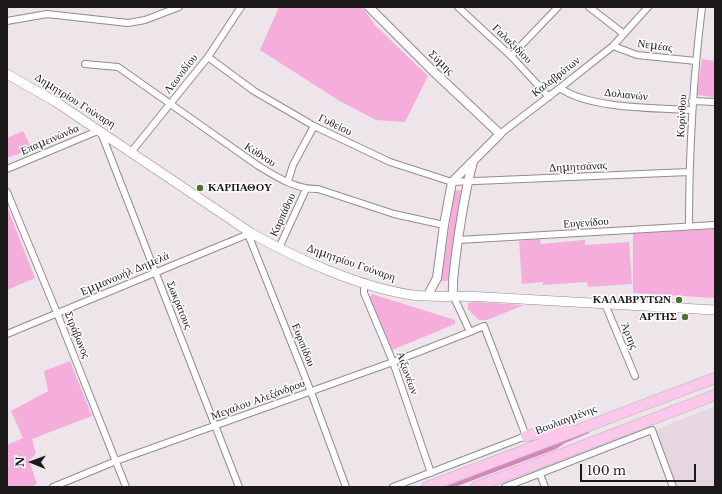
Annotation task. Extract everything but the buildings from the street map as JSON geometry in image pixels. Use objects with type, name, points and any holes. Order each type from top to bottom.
[{"type":"main road","name":"Δημητρίου Γούναρη","points":[[7,74],[56,102],[100,130],[250,233],[324,269],[364,282],[413,295],[453,295],[715,310]]},
{"type":"main road","name":"Βουλιαγμένης","points":[[427,487],[600,420],[715,378]]},
{"type":"main road","points":[[476,487],[715,395]]},
{"type":"main road","points":[[526,436],[600,420]]},
{"type":"street","points":[[7,21],[47,14],[128,23],[144,20],[179,7]]},
{"type":"street","name":"Λεωνιδίου","points":[[132,151],[208,57],[241,7]]},
{"type":"street","name":"Σύμης","points":[[369,7],[433,71],[500,134]]},
{"type":"street","name":"Γαλαξιδίου","points":[[458,7],[511,56],[549,97]]},
{"type":"street","points":[[511,56],[558,7]]},
{"type":"street","points":[[589,7],[624,34]]},
{"type":"street","name":"Καλαβρύτων","points":[[452,182],[500,134],[613,46],[648,7]]},
{"type":"street","name":"Κορίνθου","points":[[689,226],[689,172],[692,101],[702,7]]},
{"type":"street","name":"Νεμέας","points":[[613,46],[637,55],[696,61]]},
{"type":"street","name":"Γυθείου","points":[[208,57],[254,91],[314,126],[390,162],[452,182],[467,182]]},
{"type":"street","name":"Κύθνου","points":[[85,64],[118,67],[170,105],[277,178],[306,189],[318,189],[394,214],[444,225]]},
{"type":"street","name":"Δολιανών","points":[[560,88],[578,97],[596,101],[623,105],[692,110]]},
{"type":"street","points":[[692,101],[715,102]]},
{"type":"street","name":"Καρπάθου","points":[[288,181],[293,165],[314,126]]},
{"type":"street","name":"Επαμεινώνδα","points":[[7,169],[100,130]]},
{"type":"street","name":"Σωκράτους","points":[[100,130],[239,487]]},
{"type":"street","name":"Καλαβρύτων","points":[[453,295],[452,285],[458,240],[467,182],[473,161]]},
{"type":"street","name":"Δημητσάνας","points":[[467,182],[689,172]]},
{"type":"street","points":[[428,295],[437,278],[444,225],[452,182]]},
{"type":"street","name":"Καρπάθου","points":[[279,248],[306,189]]},
{"type":"street","name":"Στράβωνος","points":[[7,192],[126,487]]},
{"type":"street","name":"Ευγενίδου","points":[[458,240],[715,225]]},
{"type":"street","name":"Εμμανουήλ Δημελά","points":[[7,334],[250,233]]},
{"type":"street","name":"Ευριπίδου","points":[[250,233],[346,487]]},
{"type":"street","name":"Αιξωνέων","points":[[364,282],[364,293],[393,362],[431,472]]},
{"type":"street","points":[[453,295],[470,332]]},
{"type":"street","name":"Άρτης","points":[[605,304],[635,376]]},
{"type":"street","name":"Μεγαλου Αλεξάνδρου","points":[[54,487],[116,461],[393,362],[484,326],[526,436]]},
{"type":"street","points":[[505,487],[652,430],[673,487]]},
{"type":"street","points":[[393,487],[526,436]]},
{"type":"street","points":[[540,474],[545,487]]},
{"type":"shaded area","points":[[279,7],[362,7],[375,25],[428,76],[405,122],[376,120],[338,100],[260,50]]},
{"type":"shaded area","points":[[702,59],[715,61],[714,97],[697,95]]},
{"type":"shaded area","points":[[23,131],[32,149],[7,158],[7,138]]},
{"type":"shaded area","points":[[461,190],[449,278],[447,281],[441,281],[452,209],[453,191]]},
{"type":"shaded area","points":[[7,207],[35,278],[7,290]]},
{"type":"shaded area","points":[[715,229],[715,298],[633,293],[633,233]]},
{"type":"shaded area","points":[[540,239],[541,244],[585,240],[585,245],[629,242],[632,284],[588,287],[587,282],[543,285],[543,282],[522,284],[519,241]]},
{"type":"shaded area","points":[[372,294],[455,320],[455,324],[392,350],[388,348],[370,297]]},
{"type":"shaded area","points":[[475,302],[524,305],[487,320],[479,320],[468,309],[468,303]]},
{"type":"shaded area","points":[[70,361],[92,416],[32,439],[36,454],[29,460],[37,484],[31,487],[7,487],[7,445],[23,438],[11,411],[48,391],[44,371]]},
{"type":"shaded area","points":[[715,406],[715,487],[676,487],[655,430]]},
{"type":"shaded area","points":[[589,431],[589,433],[565,443],[556,449],[455,487],[444,487]]},
{"type":"place","name":"ΚΑΡΠΑΘΟΥ","points":[[200,188]]},
{"type":"place","name":"ΚΑΛΑΒΡΥΤΩΝ","points":[[679,300]]},
{"type":"place","name":"ΑΡΤΗΣ","points":[[685,317]]}]
